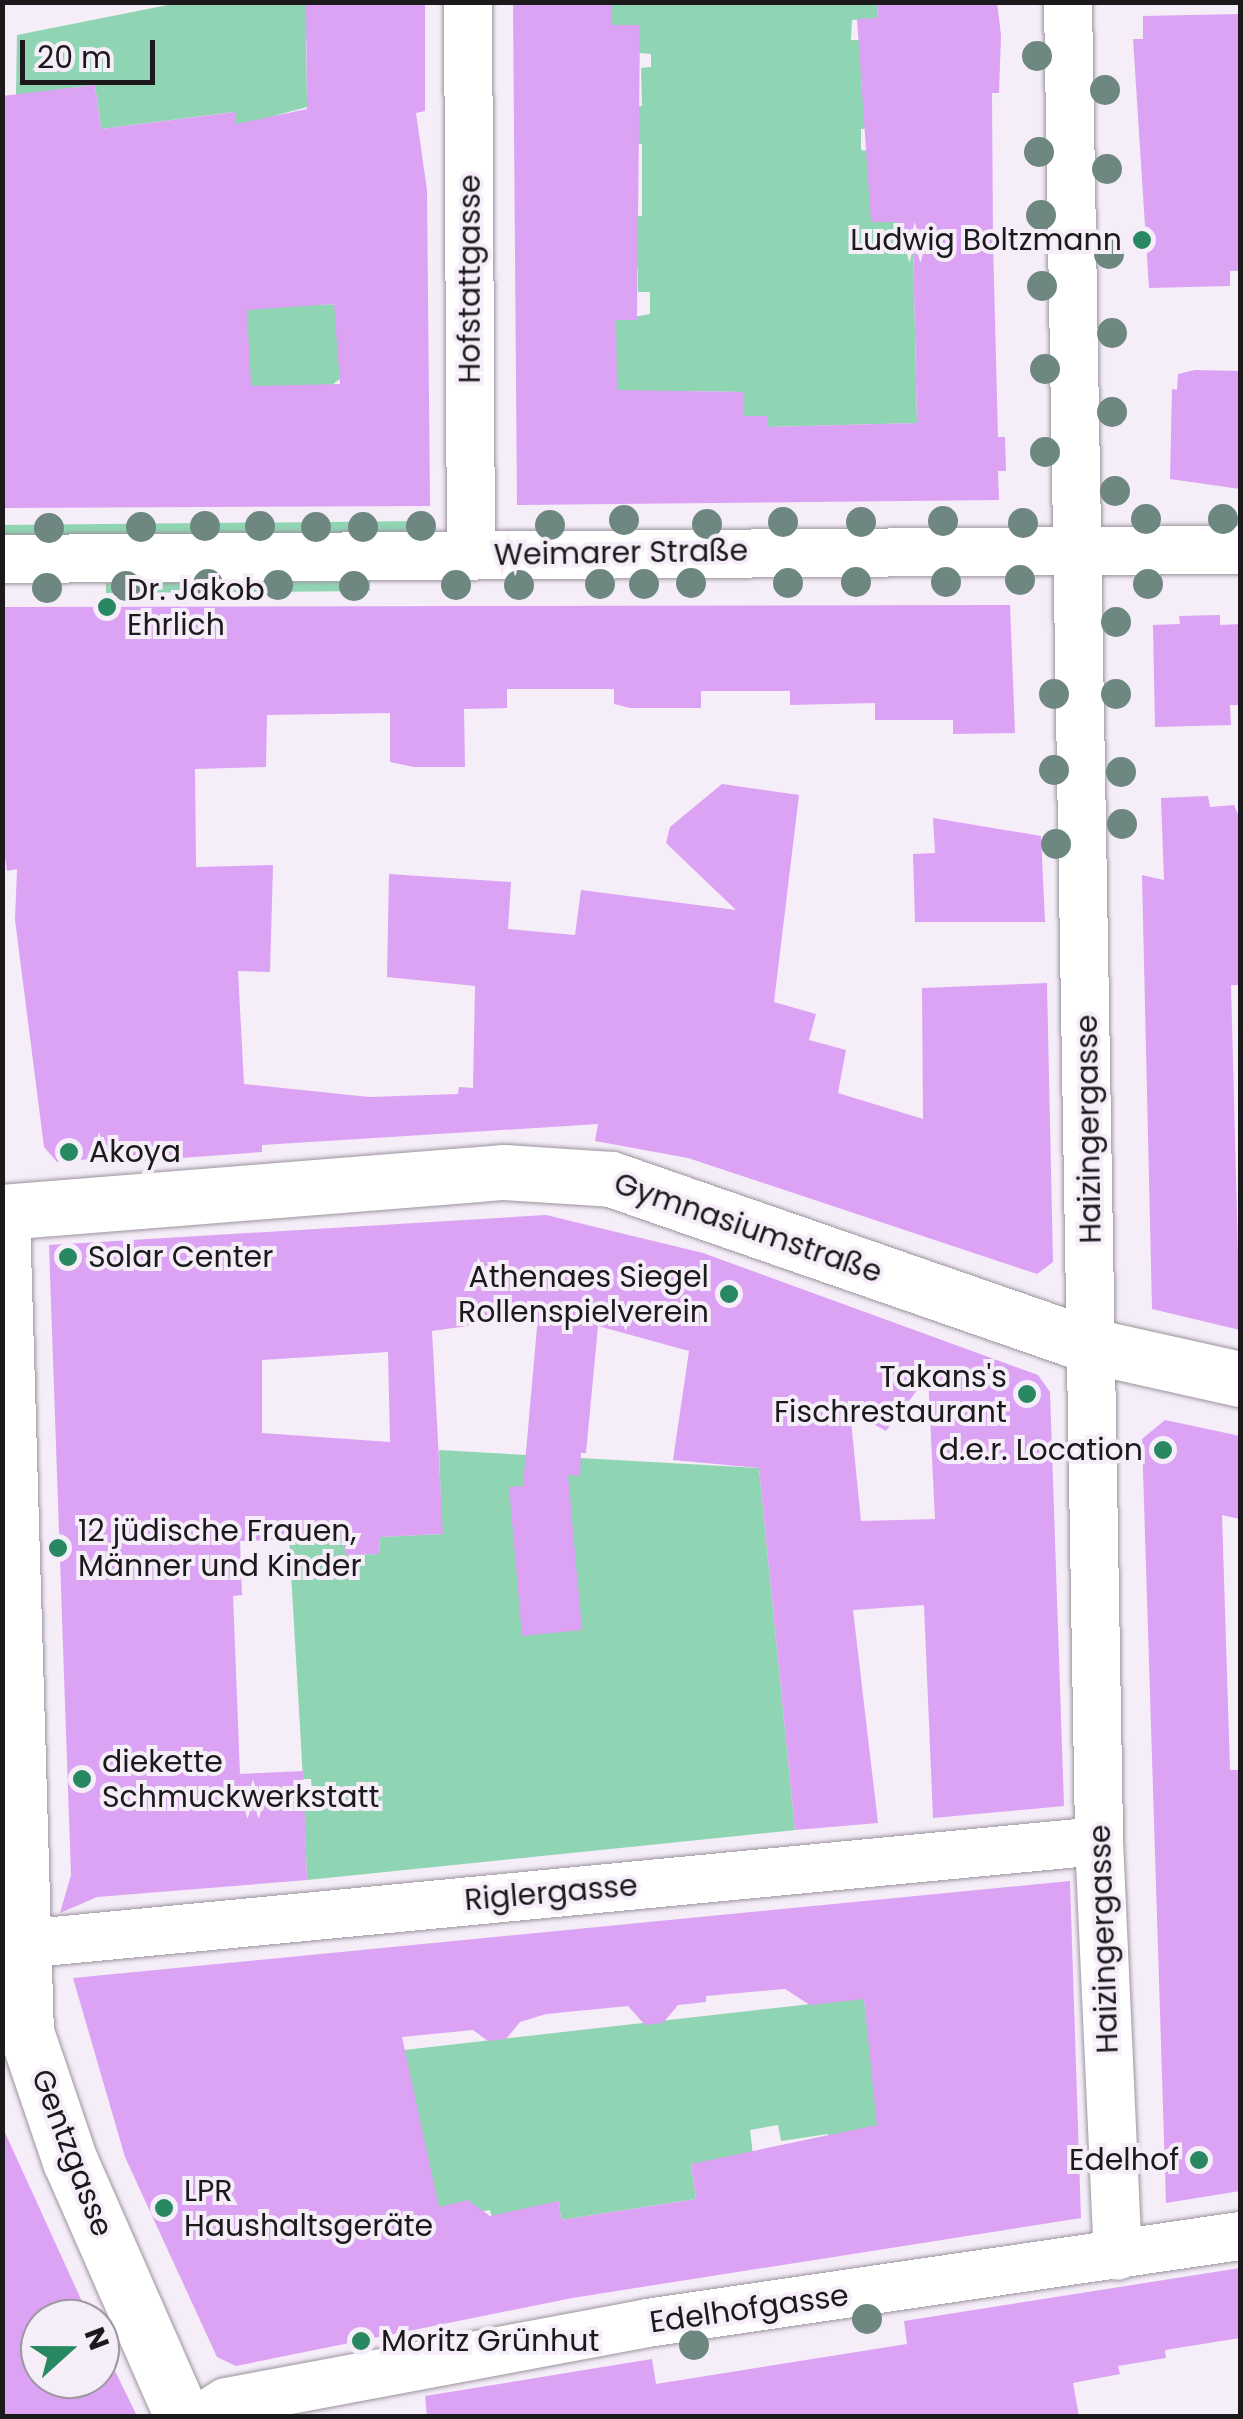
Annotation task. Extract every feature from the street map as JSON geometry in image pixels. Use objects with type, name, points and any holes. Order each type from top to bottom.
[{"type":"street","name":"Hofstattgasse","points":[[468,2],[471,555]]},
{"type":"street","name":"Haizingergasse","points":[[1068,2],[1082,552],[1100,1841],[1118,2256]]},
{"type":"street","name":"Weimarer Straße","points":[[2,558],[1240,550]]},
{"type":"street","name":"Gymnasiumstraße","points":[[2,1214],[504,1172],[611,1179],[1092,1346],[1240,1379]]},
{"type":"street","name":"Gentzgasse","points":[[2,1214],[11,1944],[26,2032],[70,2161],[182,2416]]},
{"type":"street","name":"Riglergasse","points":[[11,1944],[1100,1841]]},
{"type":"street","name":"Edelhofgasse","points":[[204,2416],[226,2402],[648,2323],[1240,2236]]},
{"type":"green space","points":[[178,3],[339,3],[306,39],[307,102],[337,99],[266,118],[305,305],[344,304],[340,379],[322,392],[238,386],[234,112],[101,129],[95,85],[16,95],[17,35]]},
{"type":"green space","points":[[597,3],[877,3],[878,18],[852,20],[851,40],[861,40],[865,57],[861,83],[902,128],[861,129],[861,150],[868,151],[897,222],[898,243],[913,242],[917,423],[768,427],[768,416],[744,416],[744,392],[675,391],[607,416],[616,320],[650,314],[650,292],[638,292],[638,268],[598,268],[612,217],[642,216],[642,144],[613,143],[615,107],[642,106],[641,68],[651,67],[651,54],[639,53],[611,25],[611,5]]},
{"type":"green space","points":[[429,521],[426,533],[3,536],[2,525]]},
{"type":"green space","points":[[370,581],[370,591],[106,593],[106,583]]},
{"type":"green space","points":[[439,1450],[759,1468],[795,1830],[307,1880],[304,1806],[313,1804],[311,1779],[303,1779],[289,1539],[344,1538],[346,1555],[379,1554],[380,1537],[442,1534]]},
{"type":"green space","points":[[864,1998],[877,2118],[963,2108],[834,2174],[828,2134],[781,2141],[778,2125],[750,2130],[753,2155],[691,2164],[696,2199],[561,2220],[559,2201],[492,2219],[490,2210],[480,2212],[468,2200],[437,2220],[404,2050]]},
{"type":"building","points":[[306,2],[425,2],[425,111],[416,113],[427,190],[430,506],[2,508],[2,96],[95,85],[101,129],[235,112],[236,124],[307,109]],"holes":[[[334,304],[340,384],[251,386],[247,310]]]},
{"type":"building","points":[[513,2],[597,2],[611,5],[611,25],[640,25],[637,320],[616,320],[617,390],[744,392],[744,416],[768,416],[768,427],[917,423],[913,242],[898,243],[897,222],[871,222],[857,19],[878,18],[877,2],[997,2],[1001,35],[999,93],[992,93],[993,242],[998,437],[1005,437],[1006,471],[998,471],[999,500],[517,505]]},
{"type":"building","points":[[1240,14],[1240,271],[1230,271],[1230,286],[1149,288],[1133,39],[1143,39],[1143,16]]},
{"type":"building","points":[[1195,370],[1240,371],[1240,489],[1170,479],[1172,389],[1177,390],[1178,374]]},
{"type":"building","points":[[1010,605],[1015,733],[953,734],[953,720],[875,720],[875,703],[790,705],[790,691],[701,691],[701,708],[630,708],[614,704],[614,689],[507,689],[507,708],[464,709],[465,767],[414,767],[390,762],[390,713],[267,715],[266,767],[195,769],[196,867],[273,865],[270,972],[238,971],[244,1084],[369,1097],[458,1094],[459,1087],[473,1088],[475,986],[387,977],[389,874],[511,882],[508,929],[575,935],[581,890],[736,910],[666,843],[670,827],[722,784],[799,795],[774,1002],[816,1014],[809,1040],[846,1050],[838,1093],[923,1119],[922,988],[1047,983],[1053,1262],[1037,1274],[688,1158],[595,1141],[598,1124],[262,1145],[262,1152],[127,1162],[126,1156],[57,1162],[44,1147],[15,920],[17,869],[7,871],[2,838],[2,607]]},
{"type":"building","points":[[1220,615],[1220,625],[1240,624],[1240,705],[1230,705],[1231,725],[1155,727],[1153,625],[1180,624],[1179,616]]},
{"type":"building","points":[[1208,796],[1210,807],[1234,805],[1240,819],[1240,985],[1231,985],[1240,1330],[1152,1309],[1142,875],[1164,880],[1161,798]]},
{"type":"building","points":[[933,818],[1041,836],[1045,922],[915,922],[913,854],[935,853]]},
{"type":"building","points":[[546,1215],[703,1253],[1038,1375],[1050,1392],[1064,1806],[933,1818],[924,1605],[853,1610],[878,1823],[795,1830],[759,1468],[673,1460],[689,1351],[598,1326],[586,1453],[581,1453],[580,1476],[568,1475],[582,1630],[522,1636],[509,1487],[523,1486],[538,1316],[432,1331],[443,1534],[380,1537],[379,1554],[345,1555],[344,1538],[240,1541],[242,1595],[233,1596],[240,1774],[303,1771],[307,1880],[97,1897],[60,1913],[71,1875],[49,1245]],"holes":[[[388,1352],[390,1442],[262,1433],[262,1360]],[[928,1376],[935,1519],[861,1521],[850,1411],[886,1431]]]},
{"type":"building","points":[[1165,1420],[1240,1436],[1240,1519],[1222,1515],[1230,1770],[1240,1770],[1240,2191],[1166,2203],[1142,1439]]},
{"type":"building","points":[[1070,1881],[1081,2218],[572,2298],[236,2366],[217,2357],[125,2157],[73,1978]],"holes":[[[785,1989],[810,2005],[864,1999],[877,2125],[691,2164],[696,2199],[561,2220],[559,2201],[490,2216],[468,2200],[439,2207],[402,2037],[473,2030],[488,2041],[506,2039],[520,2022],[546,2014],[628,2006],[645,2025],[663,2023],[678,2005],[706,2002],[706,1996]]]},
{"type":"building","points":[[2,2126],[81,2299],[20,2299],[20,2399],[120,2399],[120,2381],[137,2416],[2,2416]]},
{"type":"building","points":[[1240,2268],[1240,2338],[1165,2350],[1166,2358],[1118,2366],[1120,2374],[1073,2383],[1079,2416],[427,2416],[425,2396],[652,2359],[656,2384],[907,2344],[904,2321]]},
{"type":"place","name":"Ludwig Boltzmann","points":[[1142,240]]},
{"type":"place","name":"Dr. Jakob Ehrlich","points":[[107,607]]},
{"type":"place","name":"Akoya","points":[[69,1152]]},
{"type":"place","name":"Solar Center","points":[[68,1257]]},
{"type":"place","name":"Athenaes Siegel Rollenspielverein","points":[[729,1294]]},
{"type":"place","name":"Takans's Fischrestaurant","points":[[1027,1394]]},
{"type":"place","name":"d.e.r. Location","points":[[1163,1450]]},
{"type":"place","name":"12 jüdische Frauen, Männer und Kinder","points":[[58,1548]]},
{"type":"place","name":"diekette Schmuckwerkstatt","points":[[82,1779]]},
{"type":"place","name":"Edelhof","points":[[1199,2160]]},
{"type":"place","name":"LPR Haushaltsgeräte","points":[[164,2208]]},
{"type":"place","name":"Moritz Grünhut","points":[[361,2341]]}]
